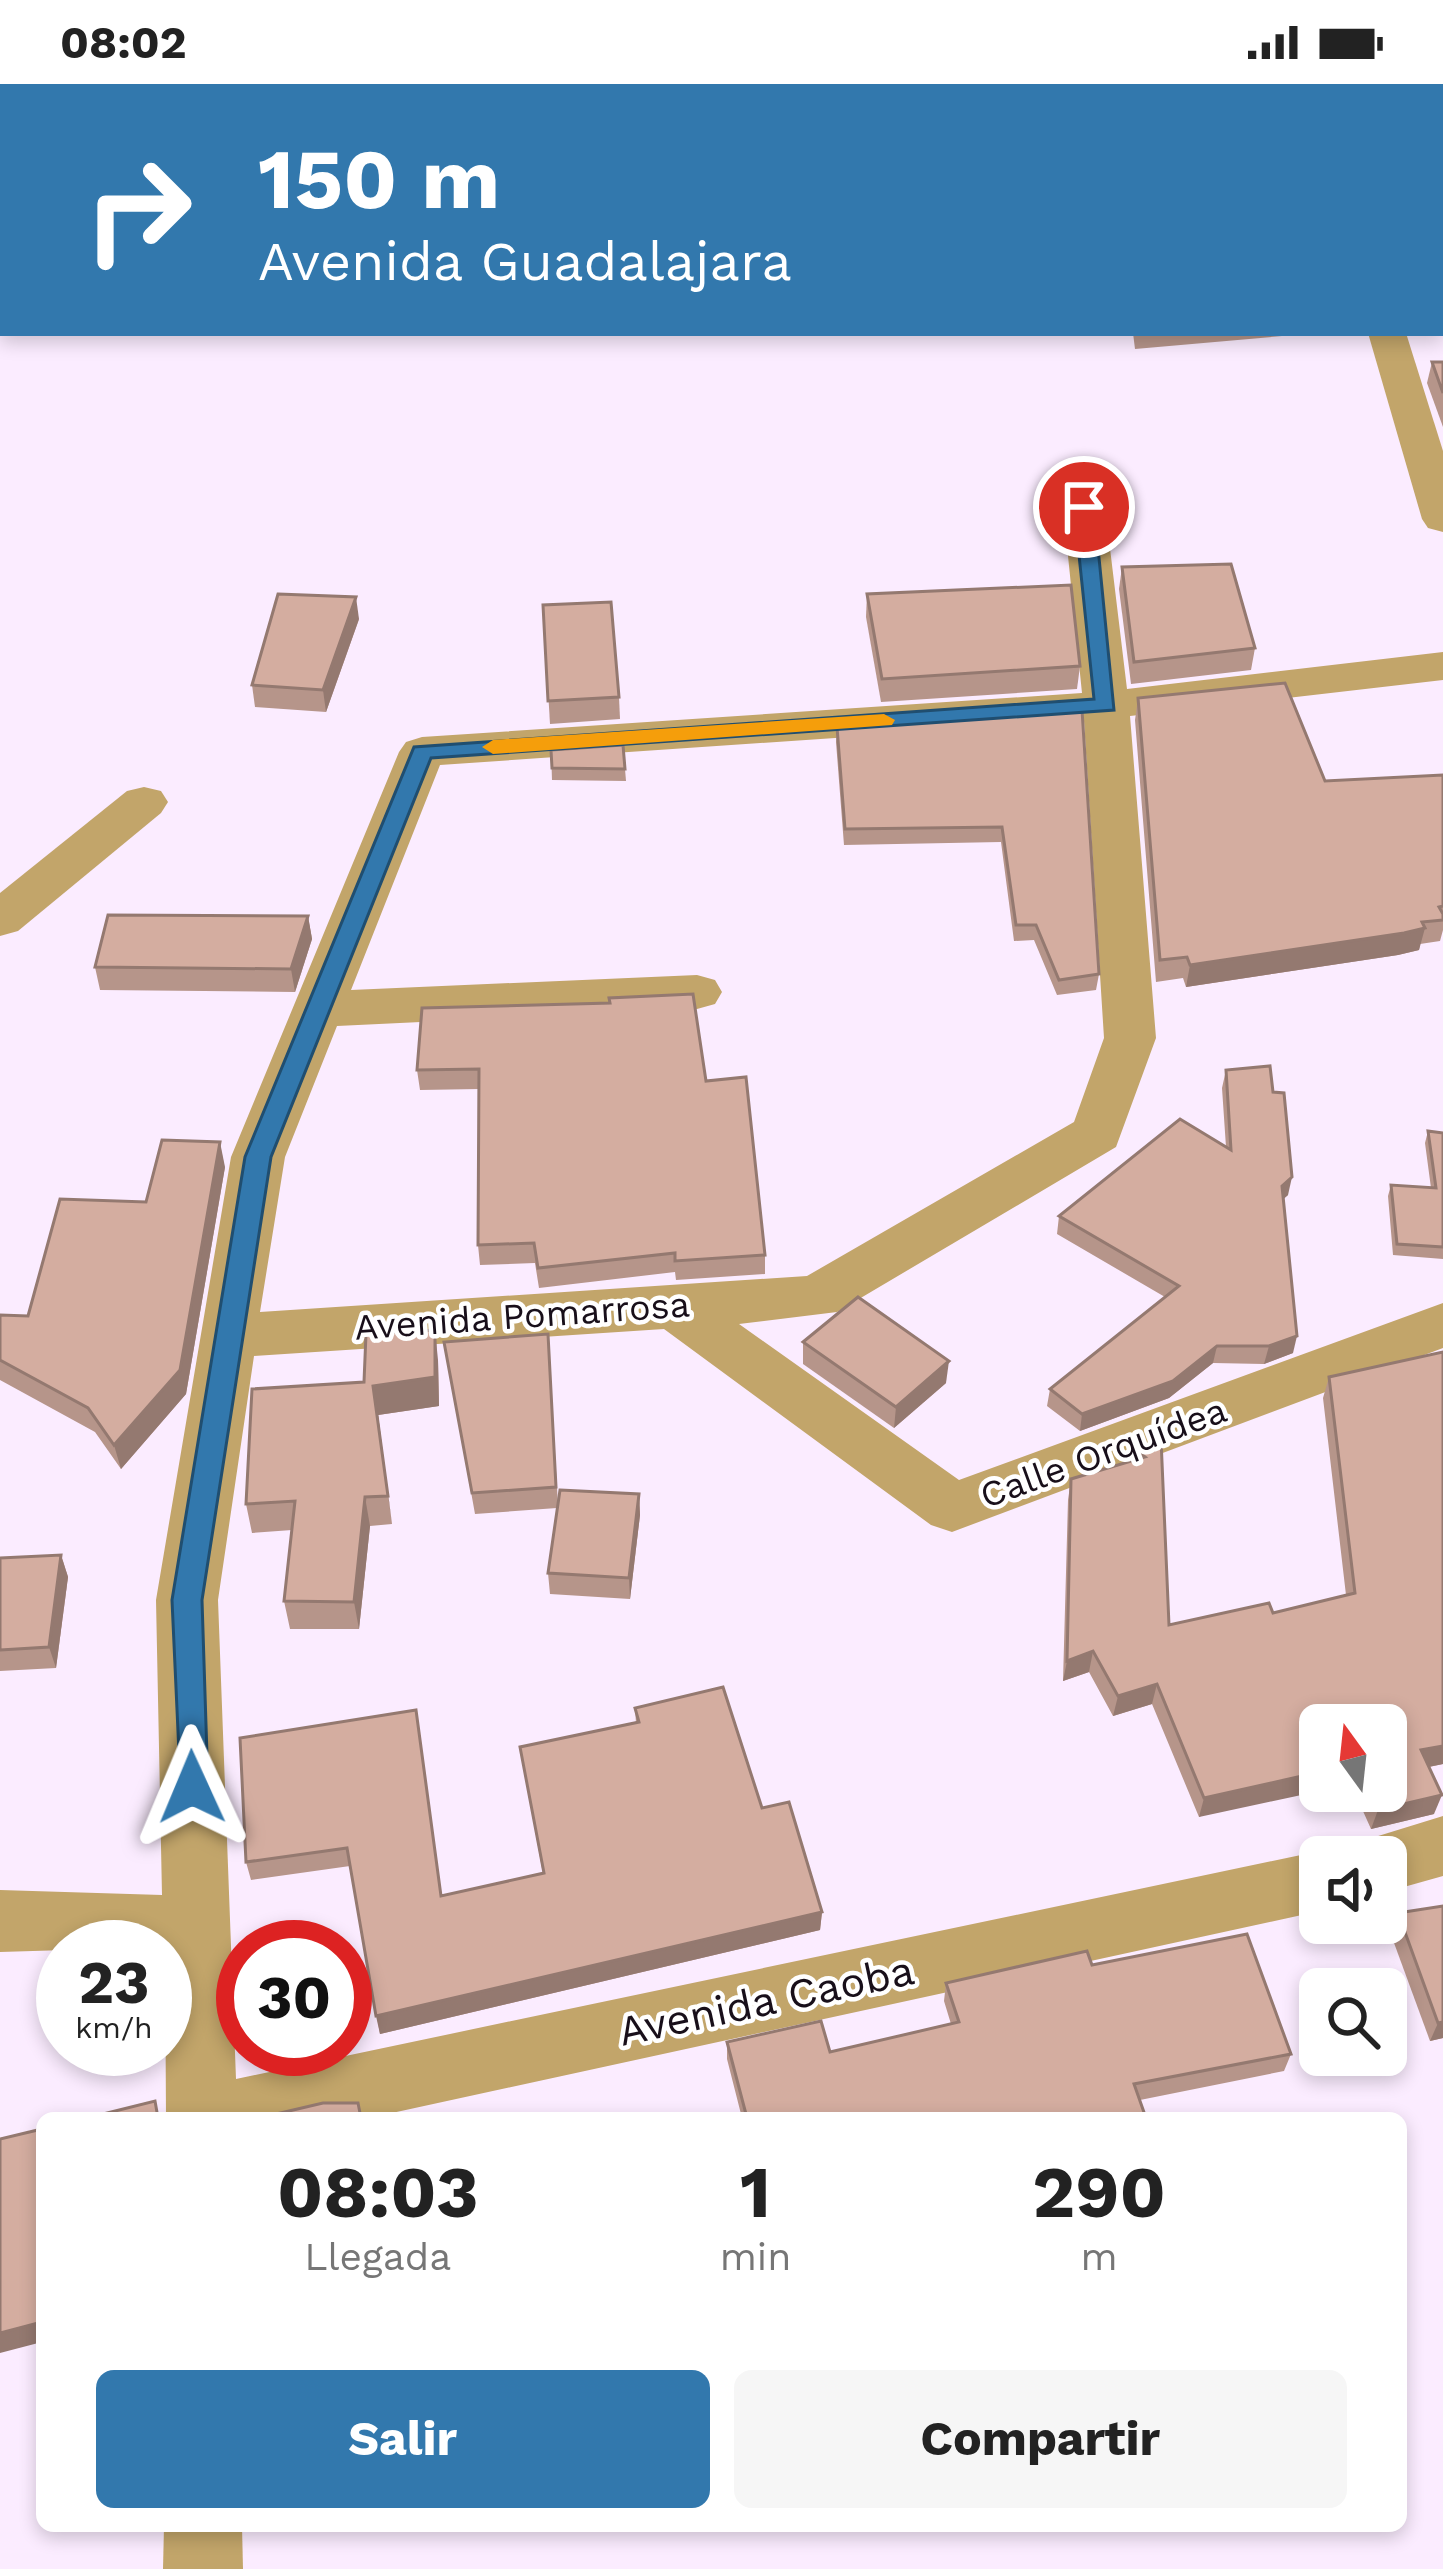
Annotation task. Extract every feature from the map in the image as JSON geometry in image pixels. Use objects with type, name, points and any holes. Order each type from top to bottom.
[{"type":"street","points":[[1388,336],[1435,461],[1443,519]]},
{"type":"street","points":[[1084,507],[1106,705]]},
{"type":"street","points":[[202,2112],[187,1600],[228,1336],[258,1157],[322,1009],[422,752],[1106,705],[1443,666]]},
{"type":"street","name":"Avenida Pomarrosa","points":[[228,1336],[817,1297],[1097,1133],[1130,1038],[1106,705]]},
{"type":"street","points":[[0,919],[143,802]]},
{"type":"street","points":[[322,1009],[697,992]]},
{"type":"street","name":"Calle Orquídea","points":[[672,1305],[952,1508],[1443,1325]]},
{"type":"street","points":[[1407,1856],[1443,1846]]},
{"type":"street","name":"Avenida Caoba","points":[[240,2112],[1299,1885]]},
{"type":"street","points":[[0,1921],[196,1928]]},
{"type":"street","points":[[203,2532],[203,2569]]},
{"type":"building","points":[[1432,362],[1443,362],[1443,393]]},
{"type":"building","points":[[1231,564],[1255,648],[1134,662],[1122,567]]},
{"type":"building","points":[[1071,585],[1080,666],[882,679],[867,594]]},
{"type":"building","points":[[278,594],[356,597],[323,690],[252,685]]},
{"type":"building","points":[[611,602],[619,697],[548,701],[543,605]]},
{"type":"building","points":[[1285,683],[1325,781],[1443,775],[1443,906],[1439,907],[1443,920],[1422,922],[1425,928],[1404,933],[1190,965],[1187,957],[1160,960],[1138,698]]},
{"type":"building","points":[[1082,710],[1099,974],[1059,980],[1036,925],[1016,925],[1002,827],[845,829],[837,727]]},
{"type":"building","points":[[623,745],[625,769],[552,768],[551,750]]},
{"type":"building","points":[[108,915],[308,916],[291,969],[95,967]]},
{"type":"building","points":[[693,994],[706,1081],[746,1077],[765,1255],[675,1261],[675,1253],[538,1268],[534,1243],[478,1245],[479,1069],[417,1070],[422,1008],[610,1003],[609,998]]},
{"type":"building","points":[[1270,1066],[1273,1092],[1284,1093],[1292,1177],[1282,1186],[1297,1336],[1269,1346],[1217,1346],[1173,1381],[1082,1414],[1050,1389],[1179,1286],[1059,1216],[1180,1119],[1231,1150],[1226,1070]]},
{"type":"building","points":[[1428,1131],[1443,1133],[1443,1247],[1397,1244],[1391,1185],[1436,1188]]},
{"type":"building","points":[[162,1140],[220,1142],[180,1370],[114,1445],[88,1408],[0,1360],[0,1315],[28,1316],[60,1199],[146,1202]]},
{"type":"building","points":[[858,1297],[949,1361],[896,1407],[803,1342]]},
{"type":"building","points":[[435,1330],[435,1377],[373,1386],[388,1496],[365,1497],[354,1602],[284,1601],[295,1501],[246,1504],[252,1389],[364,1382],[366,1334]]},
{"type":"building","points":[[548,1334],[556,1487],[472,1493],[444,1342]]},
{"type":"building","points":[[1443,1352],[1443,1746],[1421,1750],[1442,1795],[1407,1803],[1407,1704],[1299,1704],[1299,1777],[1204,1798],[1157,1684],[1118,1696],[1093,1651],[1067,1661],[1071,1479],[1145,1457],[1134,1449],[1161,1439],[1169,1625],[1269,1603],[1273,1613],[1355,1593],[1329,1377]]},
{"type":"building","points":[[560,1490],[639,1494],[629,1578],[548,1573]]},
{"type":"building","points":[[61,1555],[49,1647],[0,1650],[0,1558]]},
{"type":"building","points":[[723,1687],[762,1808],[789,1802],[822,1912],[376,2016],[372,1920],[359,1920],[347,1848],[246,1862],[240,1738],[416,1710],[441,1896],[544,1873],[520,1747],[639,1722],[635,1708]]},
{"type":"building","points":[[1443,1906],[1443,2022],[1438,2023],[1407,1938],[1407,1912]]},
{"type":"building","points":[[1247,1934],[1291,2054],[1134,2084],[1144,2112],[745,2112],[727,2042],[821,2021],[830,2052],[959,2022],[946,1983],[1087,1951],[1092,1965]]},
{"type":"building","points":[[155,2101],[157,2112],[111,2112]]},
{"type":"building","points":[[323,2103],[358,2103],[360,2112],[285,2112]]},
{"type":"building","points":[[36,2130],[36,2324],[0,2333],[0,2139]]},
{"type":"slow traffic","points":[[493,747],[884,720]]},
{"type":"route","points":[[192,1787],[187,1600],[258,1157],[322,1009],[422,752],[1106,705],[1084,507]]}]
